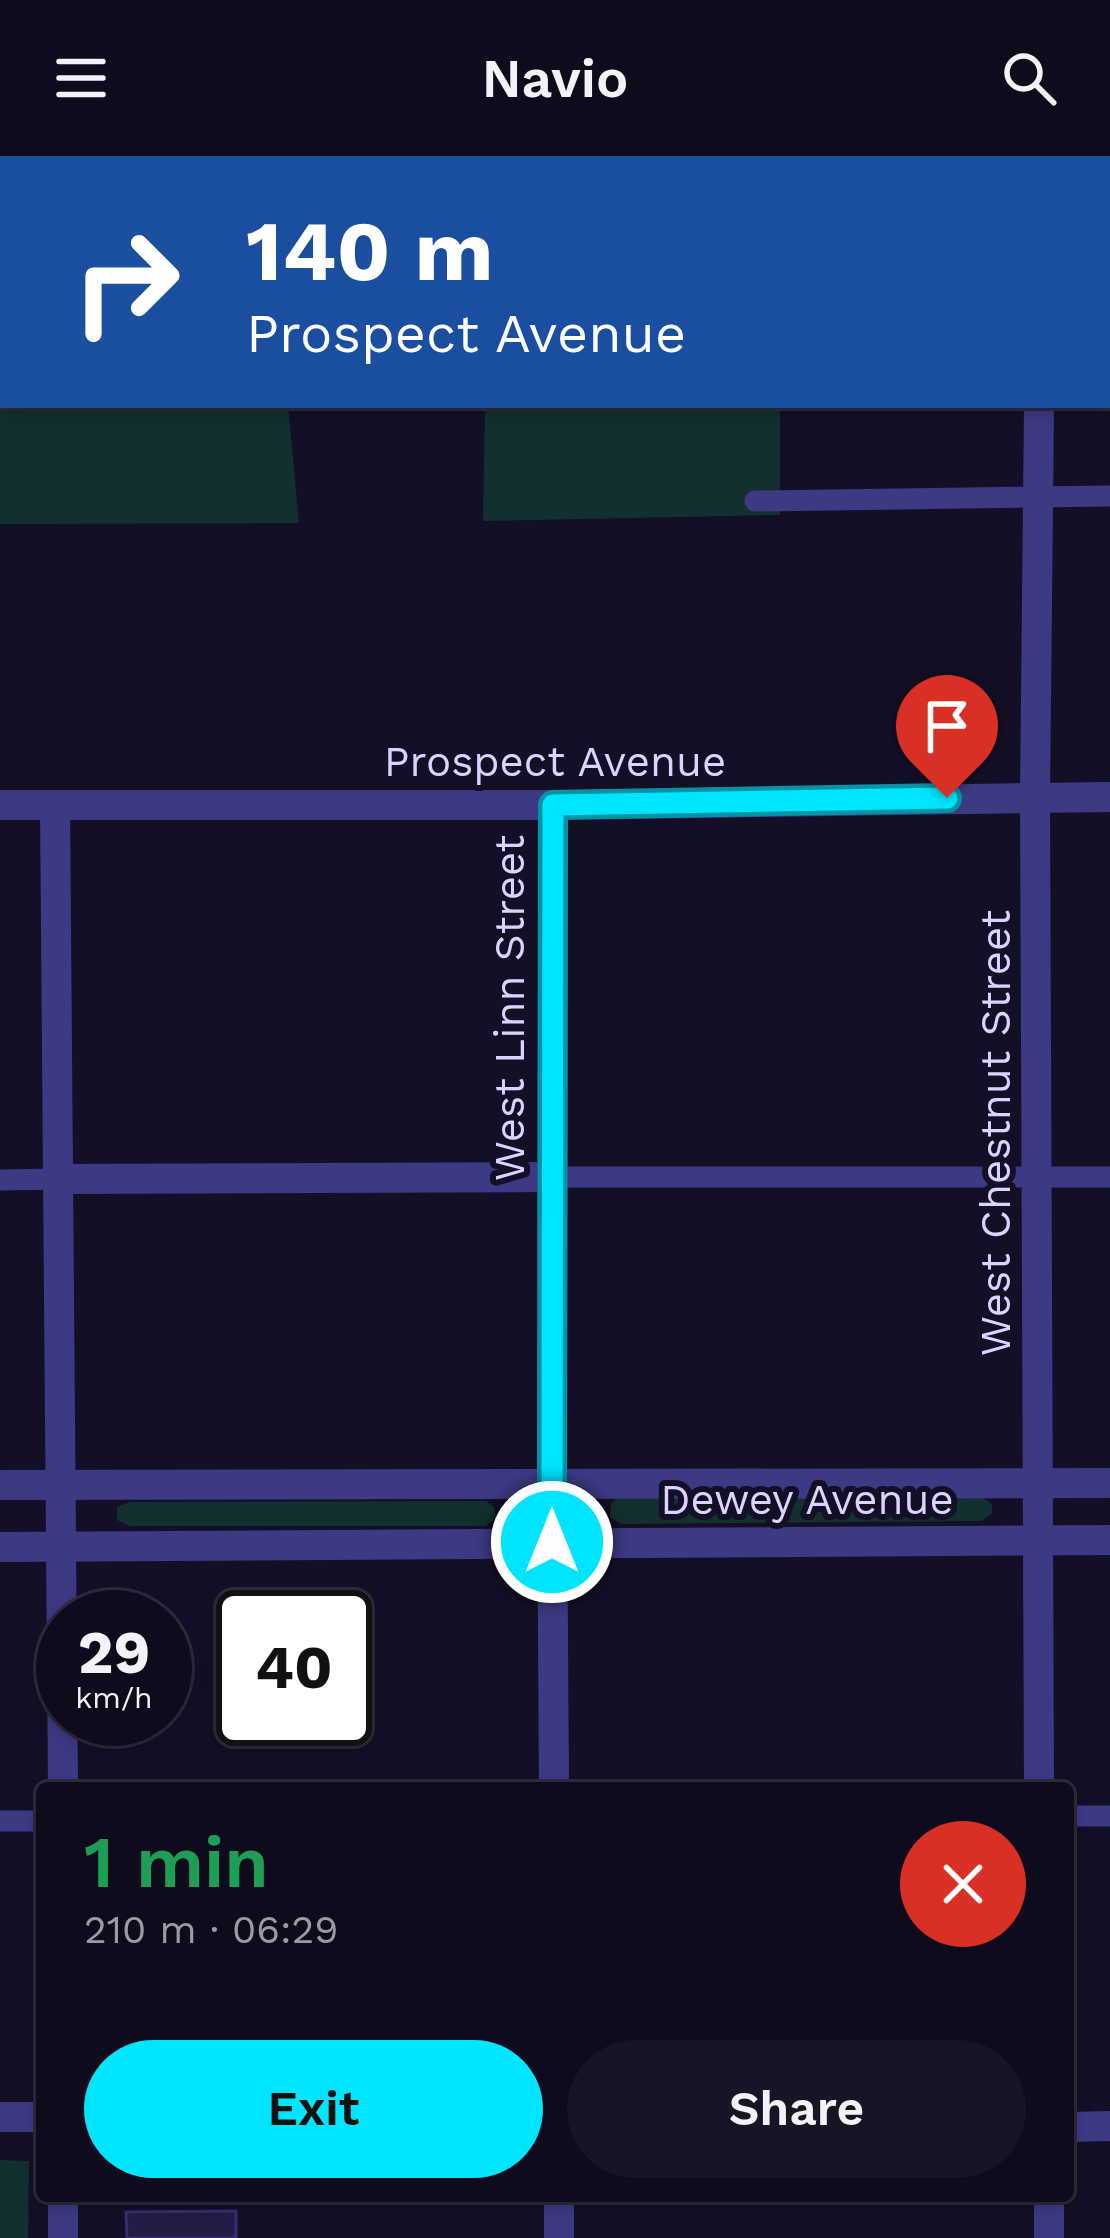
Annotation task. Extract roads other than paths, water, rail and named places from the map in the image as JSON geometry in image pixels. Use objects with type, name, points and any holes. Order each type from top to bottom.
[{"type":"street","name":"West Chestnut Street","points":[[1039,1782],[1035,796],[1040,408]]},
{"type":"street","name":"Prospect Avenue","points":[[0,806],[1110,797]]},
{"type":"street","points":[[55,805],[63,1782]]},
{"type":"street","name":"West Linn Street","points":[[553,805],[549,1178],[554,1782]]},
{"type":"street","points":[[59,1179],[549,1178]]},
{"type":"street","name":"Dewey Avenue","points":[[0,1485],[1110,1483]]},
{"type":"street","name":"Dewey Avenue","points":[[0,1547],[1110,1540]]},
{"type":"street","points":[[0,2116],[36,2117]]},
{"type":"street","points":[[1074,2127],[1110,2126]]},
{"type":"street","points":[[63,2202],[63,2238]]},
{"type":"street","points":[[559,2202],[560,2238]]},
{"type":"street","points":[[1048,2238],[1049,2202]]},
{"type":"lane","points":[[755,501],[1110,496]]},
{"type":"lane","points":[[549,1178],[1110,1177]]},
{"type":"lane","points":[[0,1180],[59,1179]]},
{"type":"lane","points":[[1074,1816],[1110,1816]]},
{"type":"lane","points":[[0,1821],[36,1821]]}]
